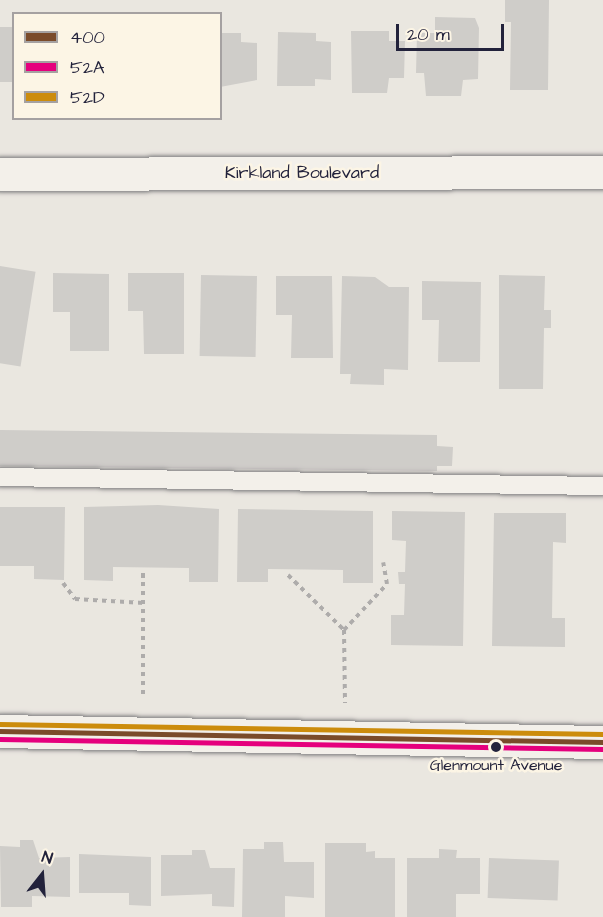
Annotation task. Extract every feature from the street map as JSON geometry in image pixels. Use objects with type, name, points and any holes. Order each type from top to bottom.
[{"type":"main road","name":"Kirkland Boulevard","points":[[0,174],[603,172]]},
{"type":"main road","points":[[0,731],[345,735],[603,742]]},
{"type":"lane","points":[[0,477],[603,486]]},
{"type":"path","points":[[345,735],[344,630],[387,584],[383,562]]},
{"type":"path","points":[[143,573],[143,732]]},
{"type":"path","points":[[288,574],[344,630]]},
{"type":"path","points":[[63,583],[75,599],[144,603]]},
{"type":"building","points":[[505,0],[549,0],[548,90],[510,90],[511,22],[505,22]]},
{"type":"building","points":[[435,17],[475,18],[479,28],[478,79],[463,80],[461,96],[426,96],[424,73],[416,73],[417,33],[435,33]]},
{"type":"building","points":[[0,27],[12,27],[12,82],[0,82]]},
{"type":"building","points":[[351,31],[389,31],[389,41],[405,41],[404,78],[389,78],[387,93],[352,93]]},
{"type":"building","points":[[278,32],[316,33],[316,41],[331,42],[331,80],[315,79],[315,86],[277,86]]},
{"type":"building","points":[[222,33],[241,33],[241,42],[257,43],[257,80],[222,87]]},
{"type":"building","points":[[0,266],[36,272],[21,366],[0,363]]},
{"type":"building","points":[[53,273],[109,274],[109,351],[70,351],[70,312],[53,312]]},
{"type":"building","points":[[128,273],[184,273],[184,354],[144,354],[143,311],[128,311]]},
{"type":"building","points":[[201,275],[257,276],[256,357],[200,356]]},
{"type":"building","points":[[499,275],[545,276],[544,310],[551,310],[551,328],[544,328],[543,389],[499,389]]},
{"type":"building","points":[[276,276],[332,276],[333,358],[291,358],[292,315],[276,315]]},
{"type":"building","points":[[342,276],[375,277],[389,287],[409,287],[408,370],[384,369],[384,385],[350,384],[351,374],[340,374]]},
{"type":"building","points":[[422,281],[481,282],[480,362],[438,362],[439,320],[422,320]]},
{"type":"building","points":[[0,430],[437,435],[437,446],[453,447],[452,466],[437,466],[437,471],[0,466]]},
{"type":"building","points":[[158,505],[219,509],[218,582],[189,582],[189,568],[113,567],[113,581],[84,580],[84,507]]},
{"type":"building","points":[[0,507],[65,507],[64,580],[34,579],[34,566],[0,566]]},
{"type":"building","points":[[238,509],[373,511],[373,583],[343,583],[343,570],[268,569],[268,582],[237,582]]},
{"type":"building","points":[[392,511],[465,512],[463,646],[391,645],[391,615],[404,615],[405,584],[399,584],[398,572],[405,572],[406,541],[392,540]]},
{"type":"building","points":[[494,513],[566,513],[566,543],[553,542],[552,618],[565,618],[565,647],[492,646]]},
{"type":"building","points":[[20,840],[33,840],[39,858],[70,857],[70,897],[32,896],[32,907],[1,907],[0,846],[20,847]]},
{"type":"building","points":[[264,842],[283,842],[284,862],[314,862],[314,898],[285,896],[285,917],[242,917],[243,849],[264,849]]},
{"type":"building","points":[[325,843],[366,843],[366,852],[375,851],[375,858],[395,858],[395,917],[325,917]]},
{"type":"building","points":[[439,849],[457,850],[456,858],[480,858],[480,894],[456,894],[456,917],[407,917],[407,858],[439,858]]},
{"type":"building","points":[[192,850],[205,850],[210,868],[235,868],[234,907],[212,906],[212,894],[161,896],[161,855],[192,855]]},
{"type":"building","points":[[79,854],[151,857],[151,906],[129,905],[129,893],[79,893]]},
{"type":"building","points":[[489,858],[559,860],[558,900],[488,898]]},
{"type":"transit line","name":"52D","points":[[0,724],[603,734]]},
{"type":"transit line","name":"400","points":[[0,731],[603,742]]},
{"type":"transit line","name":"52A","points":[[0,739],[603,749]]},
{"type":"place","name":"Glenmount Avenue","points":[[496,747]]}]
